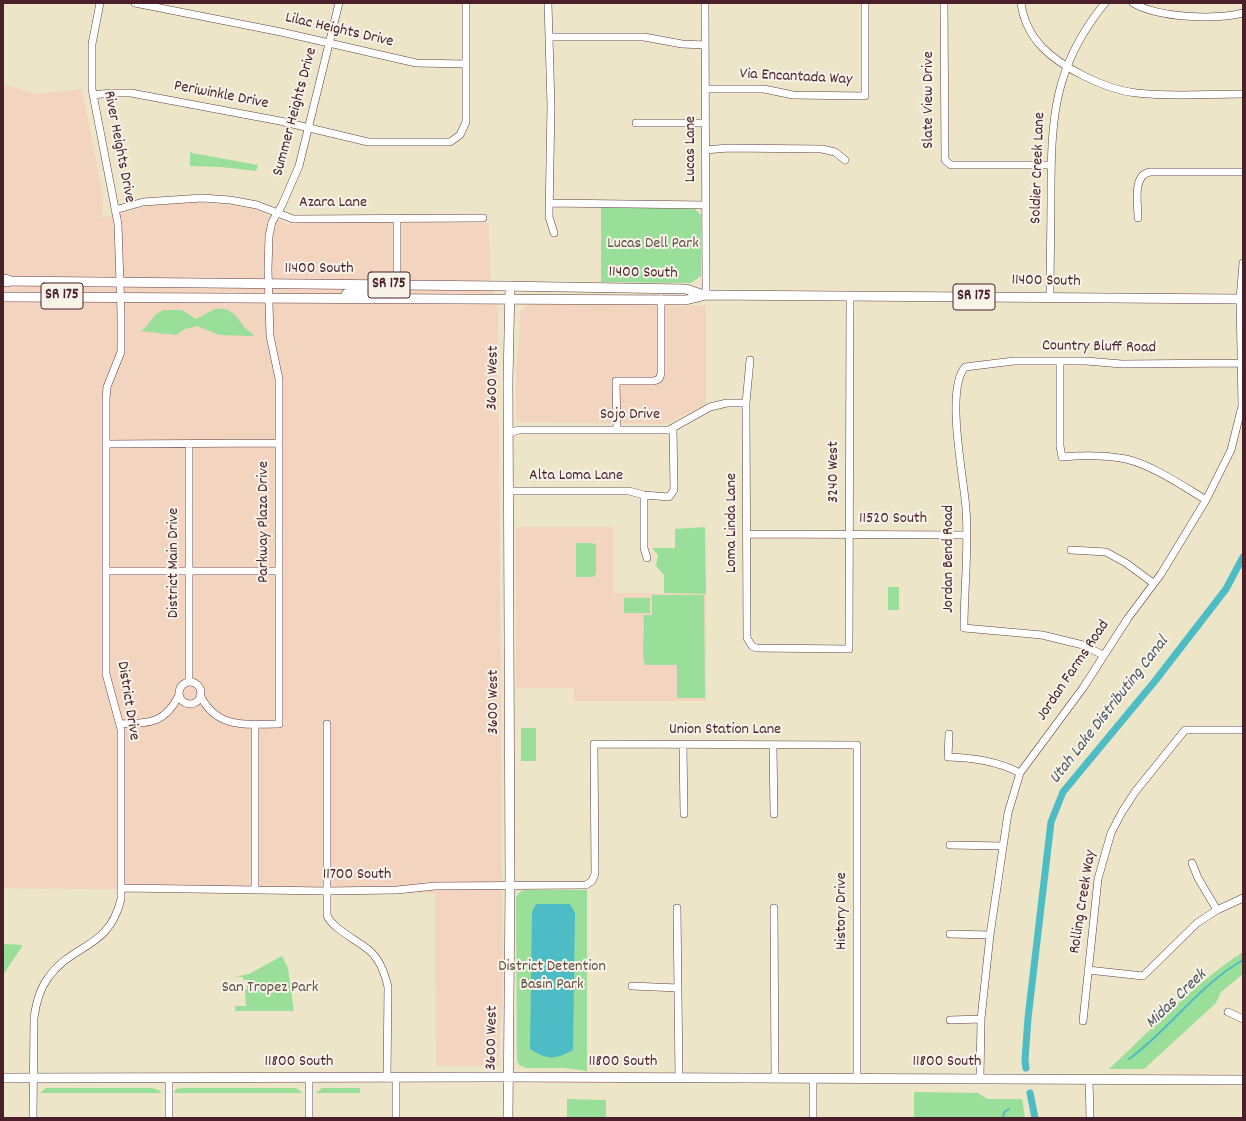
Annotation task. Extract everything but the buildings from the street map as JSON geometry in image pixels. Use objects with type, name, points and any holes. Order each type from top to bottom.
[{"type":"main road","name":"11400 South","points":[[5,281],[121,284],[473,285],[686,289],[706,295]]},
{"type":"main road","points":[[342,298],[351,292],[395,290],[397,285]]},
{"type":"main road","points":[[398,298],[403,291],[445,290],[473,285]]},
{"type":"main road","name":"3600 West","points":[[508,1118],[510,885],[508,433],[510,286]]},
{"type":"main road","name":"11400 South","points":[[3,296],[686,300],[706,295],[1242,299]]},
{"type":"main road","name":"11800 South","points":[[3,1078],[508,1077],[1243,1080]]},
{"type":"street","name":"River Heights Drive","points":[[100,3],[92,44],[93,95],[116,210],[119,232],[121,296]]},
{"type":"street","name":"Lilac Heights Drive","points":[[135,3],[281,32],[416,63],[466,64]]},
{"type":"street","name":"Summer Heights Drive","points":[[270,297],[269,236],[272,222],[299,166],[339,3]]},
{"type":"street","points":[[466,3],[466,64]]},
{"type":"street","points":[[548,3],[551,100],[549,219],[554,233]]},
{"type":"street","name":"Lucas Lane","points":[[705,3],[706,295]]},
{"type":"street","name":"Via Encantada Way","points":[[706,89],[764,89],[792,95],[865,96],[865,3]]},
{"type":"street","name":"Slate View Drive","points":[[944,3],[945,160],[951,165],[1051,165]]},
{"type":"street","points":[[1021,3],[1025,21],[1035,40],[1050,56],[1067,67],[1099,83],[1135,93],[1243,94]]},
{"type":"street","name":"Soldier Creek Lane","points":[[1050,297],[1051,165],[1054,112],[1067,67],[1079,41],[1105,3]]},
{"type":"street","points":[[1134,3],[1151,11],[1168,15],[1224,16],[1243,13]]},
{"type":"street","points":[[549,37],[644,37],[688,44],[705,45]]},
{"type":"street","name":"Periwinkle Drive","points":[[93,95],[111,93],[131,94],[309,128],[372,143],[445,143],[452,141],[460,135],[466,122],[466,64]]},
{"type":"street","points":[[636,123],[706,123]]},
{"type":"street","points":[[706,150],[728,148],[822,149],[835,152],[845,160]]},
{"type":"street","points":[[1138,218],[1138,185],[1142,176],[1150,172],[1243,172]]},
{"type":"street","name":"Azara Lane","points":[[116,210],[143,202],[202,198],[250,204],[277,214],[298,219],[482,218]]},
{"type":"street","points":[[549,203],[706,205]]},
{"type":"street","points":[[397,218],[397,285]]},
{"type":"street","name":"Jordan Farms Road","points":[[980,1078],[980,1019],[990,935],[1008,813],[1020,773],[1082,688],[1103,655],[1153,583],[1161,574],[1206,500],[1231,450],[1242,406],[1240,363],[1243,263]]},
{"type":"street","name":"District Drive","points":[[33,1118],[34,1018],[40,989],[48,977],[58,967],[100,938],[110,927],[119,909],[121,888],[120,724],[106,674],[106,444],[107,392],[121,352],[121,296]]},
{"type":"street","name":"3240 West","points":[[849,649],[848,534],[850,296]]},
{"type":"street","name":"Parkway Plaza Drive","points":[[190,703],[208,710],[220,719],[228,722],[280,724],[279,379],[271,347],[270,297]]},
{"type":"street","points":[[617,430],[616,381],[654,381],[659,379],[661,374],[661,300]]},
{"type":"street","name":"Loma Linda Lane","points":[[750,360],[746,404],[746,632],[749,643],[756,648],[849,649]]},
{"type":"street","name":"Country Bluff Road","points":[[961,372],[966,366],[1014,361],[1060,361],[1122,364],[1240,363]]},
{"type":"street","points":[[1060,361],[1060,446],[1062,457],[1104,456],[1128,459],[1153,470],[1206,500]]},
{"type":"street","name":"Jordan Bend Road","points":[[961,372],[957,388],[957,435],[960,471],[966,509],[964,628],[1042,635],[1083,645],[1103,655]]},
{"type":"street","name":"Sojo Drive","points":[[508,433],[519,430],[664,430],[673,428],[710,407],[727,404],[746,404]]},
{"type":"street","name":"Alta Loma Lane","points":[[508,491],[629,491],[666,498],[673,493],[673,428]]},
{"type":"street","points":[[106,444],[279,444]]},
{"type":"street","name":"District Main Drive","points":[[189,444],[189,682]]},
{"type":"street","points":[[644,495],[644,548],[647,558]]},
{"type":"street","name":"11520 South","points":[[747,534],[966,535]]},
{"type":"street","points":[[1072,550],[1106,552],[1126,563],[1153,583]]},
{"type":"street","points":[[106,571],[279,571]]},
{"type":"street","points":[[120,724],[147,723],[161,718],[172,708],[179,695],[181,686],[189,682],[198,686],[200,695],[197,700],[172,708]]},
{"type":"street","points":[[179,695],[182,700],[190,703]]},
{"type":"street","name":"Parkway Plaza Drive","points":[[200,695],[208,710]]},
{"type":"street","points":[[255,724],[255,890]]},
{"type":"street","points":[[327,724],[328,920],[371,951],[386,978],[388,987],[392,1078],[396,1118]]},
{"type":"street","name":"Rolling Creek Way","points":[[1088,970],[1098,879],[1103,856],[1111,833],[1122,812],[1185,730],[1243,730]]},
{"type":"street","points":[[949,734],[948,757],[979,759],[1005,765],[1020,773]]},
{"type":"street","name":"Union Station Lane","points":[[592,881],[595,874],[594,744],[773,746],[857,745]]},
{"type":"street","points":[[683,745],[684,814]]},
{"type":"street","name":"History Drive","points":[[857,745],[857,1078]]},
{"type":"street","points":[[773,746],[774,814]]},
{"type":"street","points":[[950,845],[1003,846]]},
{"type":"street","points":[[1192,863],[1198,878],[1217,910]]},
{"type":"street","name":"11700 South","points":[[121,888],[327,891],[397,890],[435,886],[586,885],[592,881]]},
{"type":"street","points":[[1083,1021],[1088,970],[1143,976],[1189,930],[1217,910],[1243,898]]},
{"type":"street","points":[[677,908],[679,1078]]},
{"type":"street","points":[[774,908],[775,1078]]},
{"type":"street","points":[[950,934],[990,935]]},
{"type":"street","points":[[632,986],[678,988]]},
{"type":"street","points":[[1228,1012],[1243,1019]]},
{"type":"street","points":[[950,1020],[980,1019]]},
{"type":"street","points":[[169,1078],[169,1118]]},
{"type":"street","points":[[309,1078],[309,1118]]},
{"type":"street","points":[[813,1078],[814,1118]]},
{"type":"street","points":[[1089,1079],[1090,1118]]},
{"type":"shaded area","points":[[3,84],[37,94],[82,89],[103,197],[102,218],[152,205],[185,202],[222,204],[251,208],[287,224],[309,222],[489,223],[490,276],[498,310],[503,1003],[500,1032],[500,1066],[436,1066],[435,893],[3,888]]},
{"type":"shaded area","points":[[530,304],[706,306],[706,404],[666,424],[516,422],[516,365],[520,312],[525,306]]},
{"type":"shaded area","points":[[516,527],[613,527],[613,593],[706,594],[706,701],[574,701],[574,688],[516,688]]},
{"type":"green space","points":[[190,152],[258,165],[256,171],[221,167],[190,166]]},
{"type":"green space","name":"Lucas Dell Park","points":[[601,207],[695,209],[701,215],[701,276],[691,283],[601,282]]},
{"type":"green space","points":[[163,310],[182,310],[196,319],[213,310],[228,310],[254,336],[219,335],[197,326],[185,329],[176,335],[141,331],[155,315]]},
{"type":"green space","points":[[705,527],[706,594],[664,593],[664,575],[656,566],[658,555],[652,548],[675,548],[675,529]]},
{"type":"green space","points":[[576,543],[592,543],[596,545],[596,574],[593,577],[576,577]]},
{"type":"green space","points":[[888,587],[899,587],[899,610],[888,610]]},
{"type":"green space","points":[[652,595],[704,595],[705,698],[677,698],[677,665],[645,665],[643,657],[644,615],[652,615]]},
{"type":"green space","points":[[624,598],[650,598],[650,613],[624,613]]},
{"type":"green space","points":[[521,728],[536,728],[536,761],[521,761]]},
{"type":"green space","name":"District Detention Basin Park","points":[[523,890],[587,890],[587,1071],[565,1068],[526,1068],[519,1065],[517,1060],[516,897]]},
{"type":"green space","points":[[3,944],[23,945],[3,975]]},
{"type":"green space","points":[[1243,952],[1243,974],[1221,992],[1216,1003],[1144,1069],[1109,1069],[1191,992],[1225,964]]},
{"type":"green space","name":"San Tropez Park","points":[[282,956],[288,968],[294,1011],[235,1011],[235,1006],[246,1006],[245,990],[247,989],[247,980],[244,980],[243,977],[235,977],[249,974]]},
{"type":"green space","points":[[46,1088],[152,1088],[159,1090],[161,1093],[40,1093]]},
{"type":"green space","points":[[296,1088],[303,1093],[174,1093],[176,1089]]},
{"type":"green space","points":[[322,1088],[360,1088],[360,1093],[316,1093]]},
{"type":"green space","points":[[914,1092],[978,1093],[988,1099],[1022,1099],[1025,1118],[914,1118]]},
{"type":"green space","points":[[567,1099],[606,1100],[606,1118],[567,1118]]},
{"type":"water","points":[[536,904],[570,904],[575,913],[573,1050],[556,1057],[546,1057],[530,1049],[532,912]]},
{"type":"waterway","name":"Utah Lake Distributing Canal","points":[[1026,1068],[1025,1060],[1028,1018],[1051,822],[1063,792],[1155,681],[1226,589],[1243,557]]},
{"type":"waterway","name":"Midas Creek","points":[[1129,1059],[1158,1035],[1212,982],[1243,960]]},
{"type":"waterway","name":"Utah Lake Distributing Canal","points":[[1030,1093],[1035,1118]]},
{"type":"waterway","name":"Midas Creek","points":[[1003,1118],[1004,1112],[1009,1109]]}]
